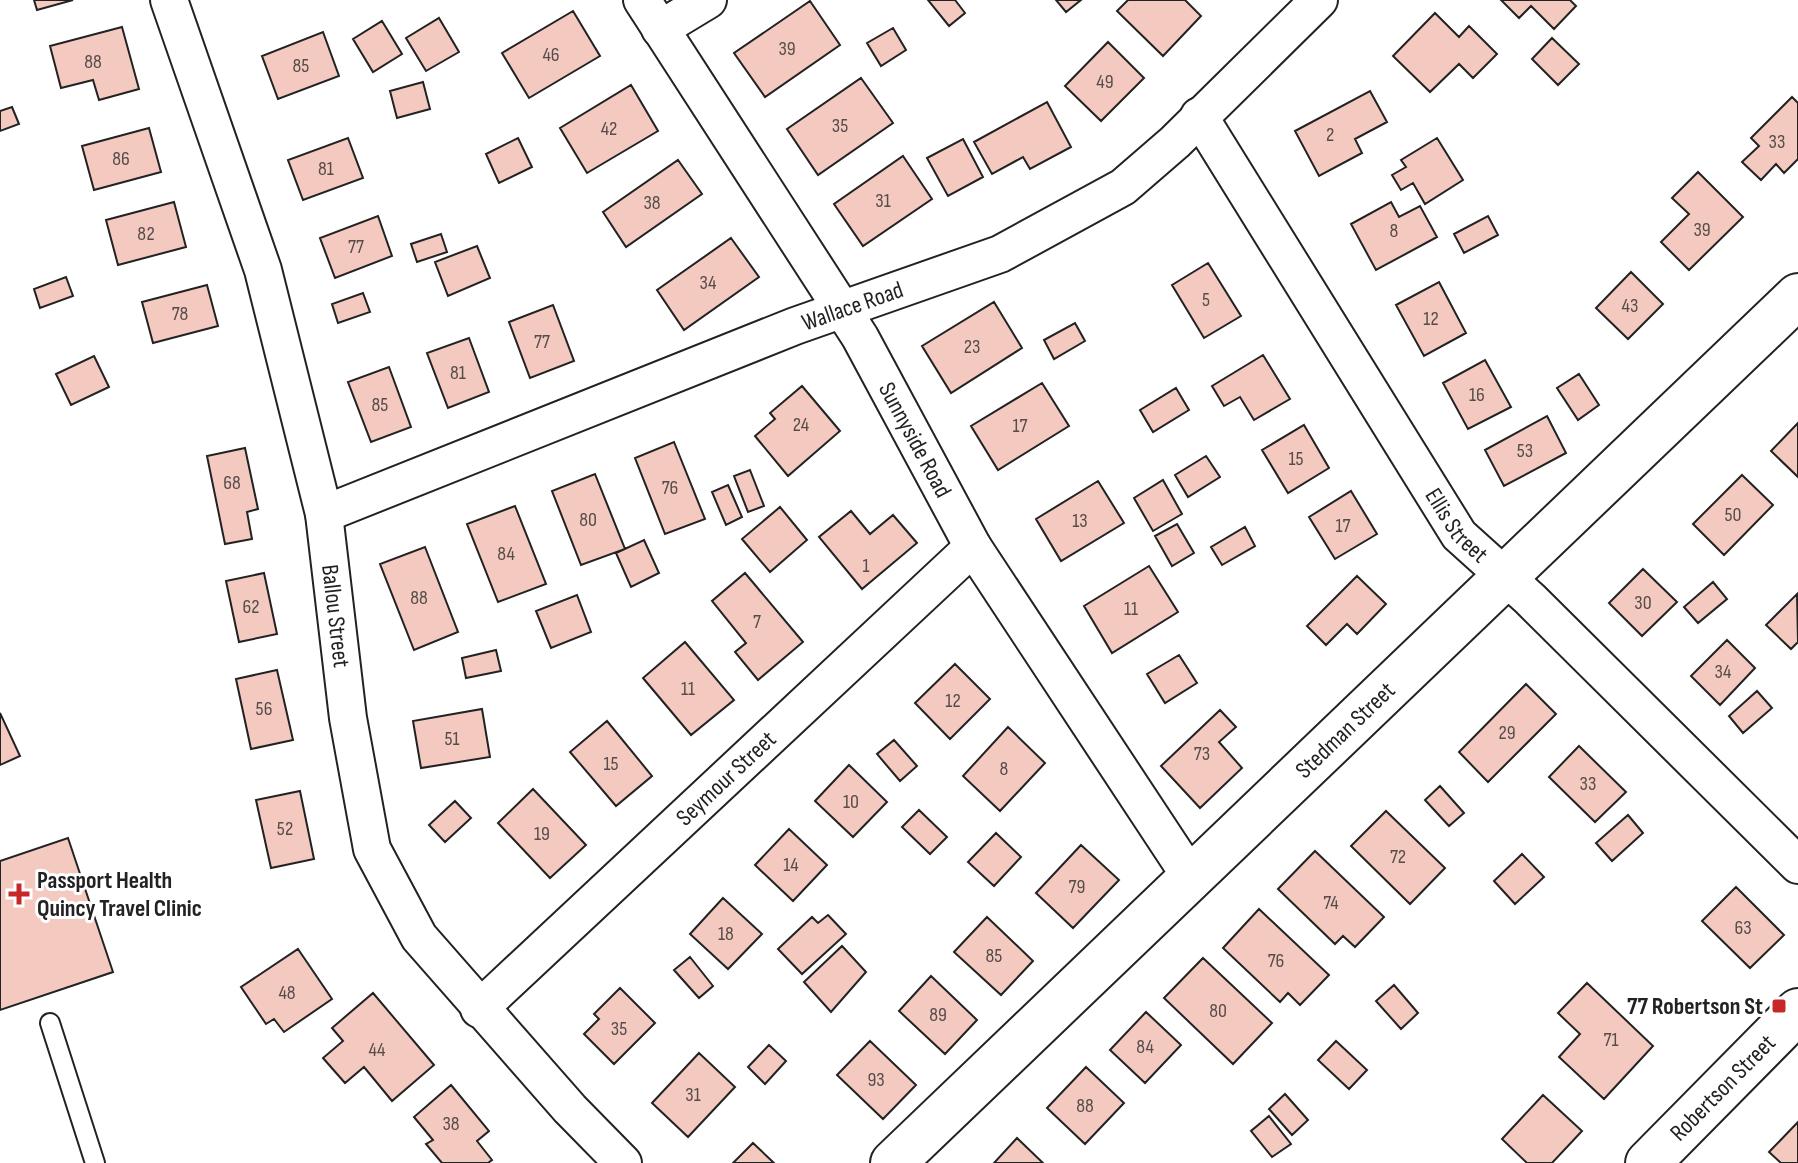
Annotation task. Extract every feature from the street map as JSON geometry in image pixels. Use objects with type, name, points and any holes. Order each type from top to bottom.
[{"type":"main road","name":"Stedman Street","points":[[893,1163],[1798,296]]},
{"type":"main road","name":"Robertson Street","points":[[1648,1163],[1798,1011]]},
{"type":"street","name":"Ballou Street","points":[[169,0],[263,270],[324,514],[348,718],[372,849],[419,937],[479,1009],[623,1163]]},
{"type":"street","points":[[651,14],[708,0]]},
{"type":"street","name":"Wallace Road","points":[[324,514],[795,326],[1000,254],[1123,187],[1319,0]]},
{"type":"street","name":"Sunnyside Road","points":[[651,14],[844,311],[973,547],[1190,876]]},
{"type":"street","name":"Ellis Street","points":[[1199,116],[1459,535],[1506,576],[1798,865]]},
{"type":"street","name":"Seymour Street","points":[[479,1009],[973,547]]},
{"type":"lane","points":[[50,1023],[95,1163]]},
{"type":"building","points":[[34,0],[73,0],[37,10]]},
{"type":"building","points":[[928,0],[955,0],[965,13],[949,26]]},
{"type":"building","points":[[1056,0],[1081,0],[1066,12]]},
{"type":"building","points":[[1128,0],[1185,0],[1201,16],[1163,56],[1117,11]]},
{"type":"building","points":[[1501,0],[1570,0],[1576,6],[1554,29],[1531,6],[1519,18]]},
{"type":"building","points":[[810,1],[840,45],[765,97],[734,53]]},
{"type":"building","points":[[573,11],[600,56],[529,98],[502,53]]},
{"type":"building","points":[[1435,13],[1459,37],[1469,26],[1497,54],[1473,78],[1459,64],[1430,92],[1393,56]]},
{"type":"building","points":[[439,18],[459,52],[426,71],[406,38]]},
{"type":"building","points":[[382,21],[402,54],[373,72],[353,39]]},
{"type":"building","points":[[122,27],[139,89],[99,100],[93,80],[61,88],[50,46]]},
{"type":"building","points":[[893,28],[906,50],[881,66],[867,43]]},
{"type":"building","points":[[323,32],[339,76],[278,99],[262,56]]},
{"type":"building","points":[[1552,38],[1579,64],[1558,85],[1532,59]]},
{"type":"building","points":[[1108,42],[1144,78],[1101,121],[1065,86]]},
{"type":"building","points":[[861,78],[893,123],[818,175],[787,129]]},
{"type":"building","points":[[423,82],[430,109],[397,118],[390,91]]},
{"type":"building","points":[[631,85],[658,131],[587,173],[560,128]]},
{"type":"building","points":[[1370,91],[1387,122],[1355,139],[1362,153],[1319,176],[1295,131]]},
{"type":"building","points":[[1792,97],[1798,103],[1798,159],[1784,173],[1776,164],[1761,180],[1742,162],[1759,146],[1751,138]]},
{"type":"building","points":[[1047,102],[1071,147],[1030,169],[1023,157],[992,174],[974,142]]},
{"type":"building","points":[[12,107],[19,124],[0,131],[0,111]]},
{"type":"building","points":[[149,128],[161,172],[94,190],[82,146]]},
{"type":"building","points":[[348,138],[363,178],[303,200],[288,160]]},
{"type":"building","points":[[518,138],[532,167],[499,183],[486,154]]},
{"type":"building","points":[[1437,138],[1463,180],[1425,204],[1413,183],[1401,190],[1392,175],[1406,167],[1401,160]]},
{"type":"building","points":[[963,139],[983,177],[948,196],[927,158]]},
{"type":"building","points":[[903,156],[932,199],[863,246],[834,204]]},
{"type":"building","points":[[678,160],[702,194],[626,247],[603,212]]},
{"type":"building","points":[[1698,172],[1743,217],[1689,270],[1661,242],[1689,214],[1672,198]]},
{"type":"building","points":[[174,202],[186,247],[118,265],[106,220]]},
{"type":"building","points":[[1391,202],[1399,217],[1420,206],[1437,237],[1376,270],[1351,224]]},
{"type":"building","points":[[378,216],[392,256],[335,278],[320,238]]},
{"type":"building","points":[[1488,216],[1498,235],[1464,253],[1454,234]]},
{"type":"building","points":[[441,234],[447,252],[417,262],[411,244]]},
{"type":"building","points":[[731,238],[759,277],[684,330],[657,290]]},
{"type":"building","points":[[477,246],[490,278],[448,296],[435,262]]},
{"type":"building","points":[[1208,263],[1241,316],[1204,338],[1172,285]]},
{"type":"building","points":[[1631,272],[1663,304],[1628,339],[1596,308]]},
{"type":"building","points":[[66,277],[73,296],[40,308],[34,289]]},
{"type":"building","points":[[1439,282],[1466,333],[1424,356],[1396,305]]},
{"type":"building","points":[[207,285],[218,326],[153,343],[142,302]]},
{"type":"building","points":[[363,293],[370,312],[338,323],[332,304]]},
{"type":"building","points":[[994,302],[1022,348],[951,393],[922,346]]},
{"type":"building","points":[[553,305],[574,361],[530,378],[509,322]]},
{"type":"building","points":[[1075,323],[1085,341],[1054,359],[1044,340]]},
{"type":"building","points":[[469,338],[489,392],[448,408],[427,353]]},
{"type":"building","points":[[1263,355],[1290,399],[1254,420],[1240,397],[1224,406],[1212,386]]},
{"type":"building","points":[[94,356],[109,387],[71,405],[56,374]]},
{"type":"building","points":[[1485,360],[1511,407],[1468,429],[1443,383]]},
{"type":"building","points":[[389,367],[411,427],[371,442],[348,382]]},
{"type":"building","points":[[1579,374],[1599,405],[1578,420],[1557,388]]},
{"type":"building","points":[[1042,383],[1069,426],[998,470],[971,426]]},
{"type":"building","points":[[802,386],[840,431],[788,476],[755,436],[775,419],[770,413]]},
{"type":"building","points":[[1176,388],[1189,410],[1153,432],[1140,410]]},
{"type":"building","points":[[1547,416],[1566,453],[1504,486],[1485,450]]},
{"type":"building","points":[[1798,423],[1798,477],[1771,451]]},
{"type":"building","points":[[1304,425],[1329,468],[1288,493],[1262,450]]},
{"type":"building","points":[[674,442],[705,519],[665,534],[635,458]]},
{"type":"building","points":[[245,448],[258,509],[247,512],[252,539],[225,544],[207,456]]},
{"type":"building","points":[[1206,456],[1220,477],[1188,497],[1175,475]]},
{"type":"building","points":[[750,470],[764,506],[748,512],[734,476]]},
{"type":"building","points":[[595,474],[625,549],[581,565],[552,491]]},
{"type":"building","points":[[1742,475],[1773,505],[1724,555],[1693,524]]},
{"type":"building","points":[[1163,480],[1182,514],[1153,531],[1134,498]]},
{"type":"building","points":[[1098,481],[1124,523],[1061,561],[1036,519]]},
{"type":"building","points":[[728,485],[742,517],[726,525],[712,492]]},
{"type":"building","points":[[1351,491],[1377,534],[1335,559],[1309,517]]},
{"type":"building","points":[[515,506],[546,584],[498,602],[467,524]]},
{"type":"building","points":[[780,507],[807,540],[770,572],[742,539]]},
{"type":"building","points":[[851,511],[870,534],[893,515],[917,543],[862,589],[819,537]]},
{"type":"building","points":[[1177,524],[1194,553],[1172,566],[1155,536]]},
{"type":"building","points":[[1245,527],[1255,546],[1222,565],[1211,547]]},
{"type":"building","points":[[644,540],[659,573],[631,587],[616,553]]},
{"type":"building","points":[[425,547],[458,632],[414,650],[380,564]]},
{"type":"building","points":[[1149,566],[1178,612],[1112,653],[1084,606]]},
{"type":"building","points":[[1643,569],[1677,602],[1642,636],[1609,603]]},
{"type":"building","points":[[264,573],[277,634],[239,642],[226,581]]},
{"type":"building","points":[[745,573],[803,642],[758,680],[735,652],[746,643],[712,601]]},
{"type":"building","points":[[1357,576],[1386,604],[1357,634],[1347,624],[1326,645],[1307,626]]},
{"type":"building","points":[[1713,582],[1727,599],[1698,623],[1684,607]]},
{"type":"building","points":[[1797,594],[1798,642],[1791,649],[1766,625]]},
{"type":"building","points":[[577,595],[591,632],[551,648],[536,611]]},
{"type":"building","points":[[1727,640],[1755,668],[1720,705],[1691,676]]},
{"type":"building","points":[[685,642],[734,700],[691,735],[643,678]]},
{"type":"building","points":[[496,650],[501,671],[466,678],[462,658]]},
{"type":"building","points":[[1179,655],[1197,683],[1165,703],[1147,674]]},
{"type":"building","points":[[955,664],[990,699],[950,739],[915,703]]},
{"type":"building","points":[[277,670],[293,740],[251,749],[236,679]]},
{"type":"building","points":[[1526,684],[1556,714],[1488,782],[1459,752]]},
{"type":"building","points":[[1757,691],[1772,708],[1743,733],[1729,716]]},
{"type":"building","points":[[482,709],[490,757],[421,768],[413,721]]},
{"type":"building","points":[[1220,710],[1236,727],[1219,742],[1242,768],[1200,808],[1161,766]]},
{"type":"building","points":[[0,713],[20,756],[0,765]]},
{"type":"building","points":[[607,721],[652,776],[616,806],[570,752]]},
{"type":"building","points":[[1008,727],[1045,763],[1000,811],[963,776]]},
{"type":"building","points":[[894,740],[917,766],[900,781],[877,754]]},
{"type":"building","points":[[1579,746],[1626,792],[1595,822],[1549,777]]},
{"type":"building","points":[[849,765],[887,802],[853,837],[815,801]]},
{"type":"building","points":[[1440,786],[1464,813],[1449,826],[1425,800]]},
{"type":"building","points":[[533,789],[586,845],[550,878],[498,823]]},
{"type":"building","points":[[300,791],[314,859],[271,868],[256,800]]},
{"type":"building","points":[[455,801],[471,818],[445,842],[429,825]]},
{"type":"building","points":[[919,810],[947,837],[930,854],[902,827]]},
{"type":"building","points":[[1386,811],[1445,868],[1410,904],[1351,846]]},
{"type":"building","points":[[1628,815],[1643,833],[1612,861],[1596,843]]},
{"type":"building","points":[[789,829],[827,865],[793,901],[755,865]]},
{"type":"building","points":[[996,833],[1021,857],[994,886],[968,862]]},
{"type":"building","points":[[68,838],[113,972],[0,1010],[0,861]]},
{"type":"building","points":[[1081,845],[1119,880],[1073,928],[1036,893]]},
{"type":"building","points":[[1315,851],[1384,917],[1355,947],[1343,936],[1335,944],[1278,889]]},
{"type":"building","points":[[1522,854],[1544,877],[1515,904],[1494,881]]},
{"type":"building","points":[[1736,887],[1784,935],[1750,968],[1702,921]]},
{"type":"building","points":[[723,898],[762,934],[728,969],[690,934]]},
{"type":"building","points":[[1259,909],[1329,975],[1300,1005],[1288,993],[1280,1002],[1223,948]]},
{"type":"building","points":[[828,915],[846,934],[802,974],[778,949],[812,917],[818,923]]},
{"type":"building","points":[[987,917],[1033,961],[1001,995],[954,952]]},
{"type":"building","points":[[842,946],[866,972],[831,1012],[804,982]]},
{"type":"building","points":[[298,949],[332,999],[284,1032],[274,1019],[266,1024],[241,987]]},
{"type":"building","points":[[690,957],[713,986],[699,998],[674,970]]},
{"type":"building","points":[[1203,958],[1272,1023],[1233,1064],[1164,998]]},
{"type":"building","points":[[931,976],[977,1020],[945,1054],[899,1011]]},
{"type":"building","points":[[1587,983],[1653,1046],[1604,1099],[1559,1057],[1580,1034],[1558,1013]]},
{"type":"building","points":[[1394,985],[1418,1013],[1401,1029],[1376,1001]]},
{"type":"building","points":[[620,988],[655,1023],[614,1064],[584,1034],[599,1019],[594,1014]]},
{"type":"building","points":[[373,993],[434,1065],[392,1101],[364,1067],[345,1083],[323,1058],[343,1041],[332,1028]]},
{"type":"building","points":[[1146,1012],[1181,1045],[1145,1083],[1110,1050]]},
{"type":"building","points":[[870,1041],[916,1085],[883,1119],[837,1075]]},
{"type":"building","points":[[1336,1041],[1367,1070],[1349,1089],[1318,1060]]},
{"type":"building","points":[[769,1045],[786,1061],[765,1084],[748,1067]]},
{"type":"building","points":[[699,1053],[735,1087],[688,1137],[652,1103]]},
{"type":"building","points":[[1086,1067],[1124,1103],[1085,1144],[1047,1108]]},
{"type":"building","points":[[451,1085],[489,1131],[477,1141],[492,1160],[488,1163],[442,1163],[426,1144],[433,1140],[414,1117]]},
{"type":"building","points":[[1285,1094],[1308,1120],[1292,1135],[1269,1109]]},
{"type":"building","points":[[1543,1095],[1582,1131],[1552,1163],[1527,1163],[1502,1139]]},
{"type":"building","points":[[1269,1116],[1291,1144],[1272,1157],[1251,1131]]},
{"type":"building","points":[[1798,1122],[1798,1163],[1781,1163],[1769,1152]]},
{"type":"building","points":[[1017,1138],[1043,1163],[994,1163]]},
{"type":"building","points":[[753,1143],[774,1163],[733,1163]]},
{"type":"place","name":"Passport Health Quincy Travel Clinic","points":[[19,894]]},
{"type":"place","name":"77 Robertson St","points":[[1779,1006]]}]
